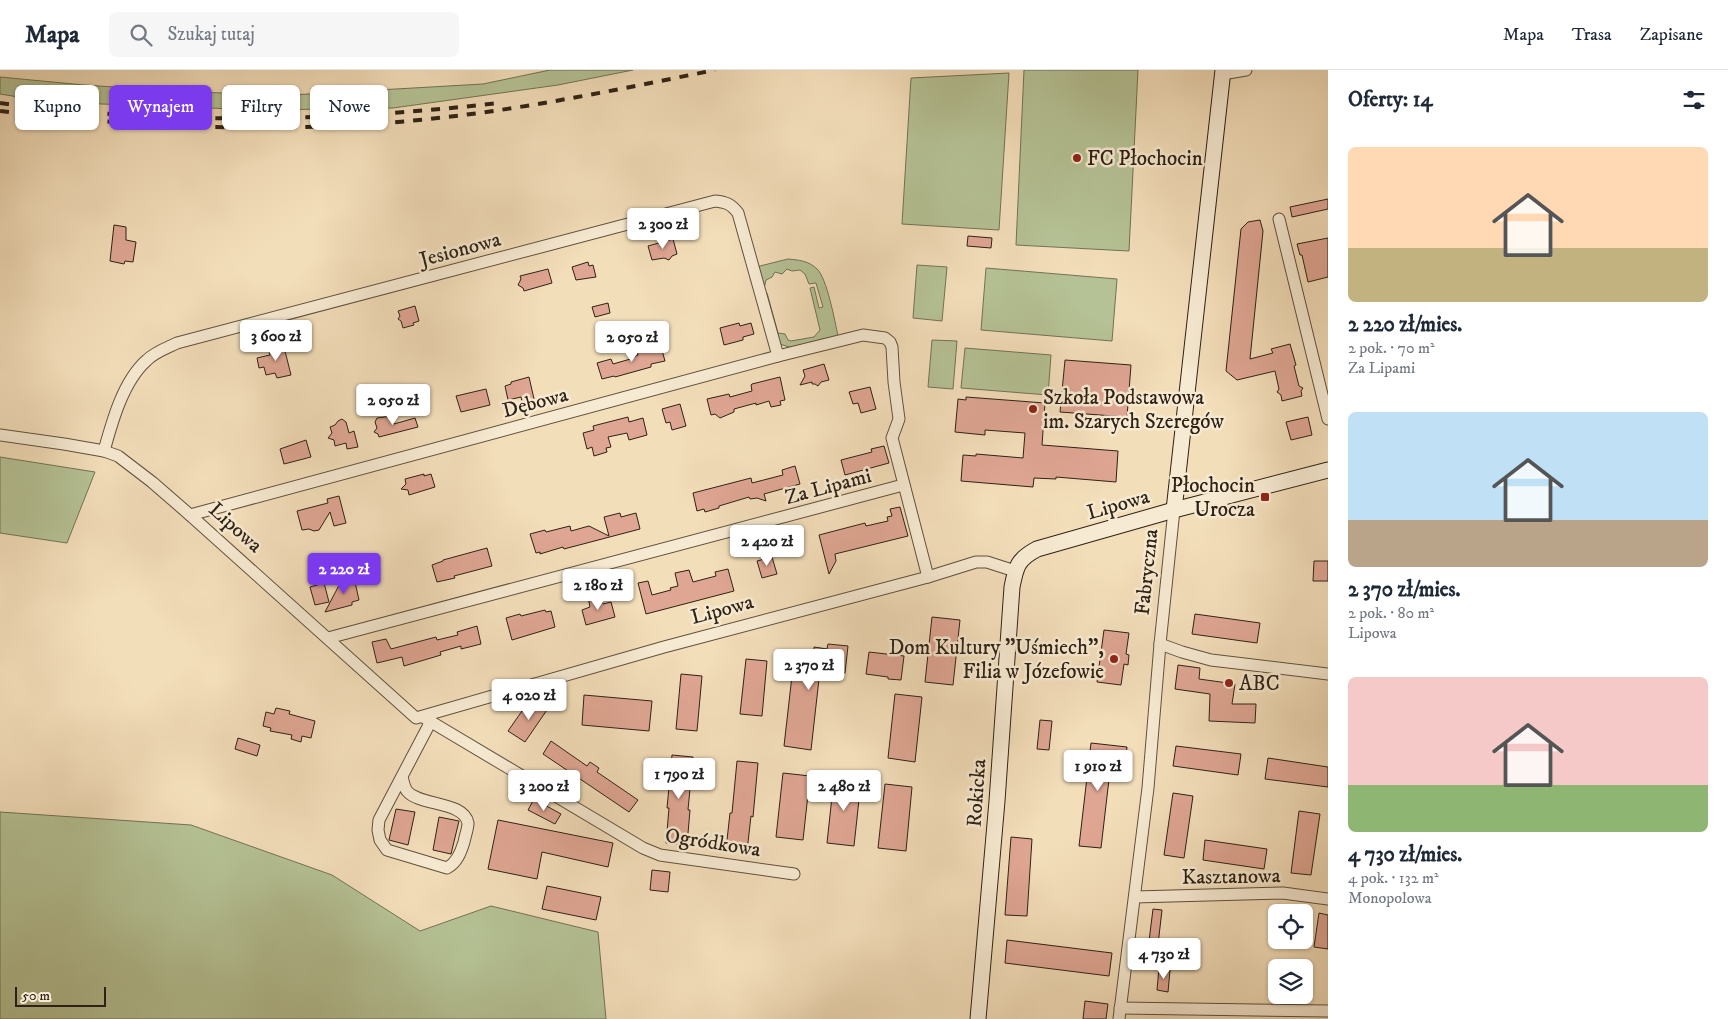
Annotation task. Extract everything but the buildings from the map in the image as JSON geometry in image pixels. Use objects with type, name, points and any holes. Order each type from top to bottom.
[{"type":"main road","name":"Fabryczna","points":[[1174,510],[1222,72]]},
{"type":"main road","name":"Lipowa","points":[[1015,571],[1020,561],[1037,549],[1174,510],[1328,470]]},
{"type":"main road","name":"Rokicka","points":[[978,1019],[997,802],[1012,587],[1015,571]]},
{"type":"street","points":[[1222,72],[1246,70]]},
{"type":"street","name":"Jesionowa","points":[[104,451],[112,422],[135,375],[146,360],[161,350],[177,343],[714,202],[726,202],[732,205],[738,213],[778,356]]},
{"type":"street","points":[[1278,219],[1328,419]]},
{"type":"street","name":"Dębowa","points":[[190,515],[778,356],[863,335],[878,336],[890,342],[899,419],[892,438],[903,486]]},
{"type":"street","name":"Lipowa","points":[[0,435],[104,451],[118,456],[190,515],[416,718],[427,719],[664,647],[928,577],[976,562],[987,562],[1015,571]]},
{"type":"street","points":[[903,486],[928,577]]},
{"type":"street","name":"Za Lipami","points":[[328,638],[903,486]]},
{"type":"street","name":"Fabryczna","points":[[1120,1014],[1149,779],[1160,644],[1174,510]]},
{"type":"street","points":[[1160,644],[1210,660],[1328,674]]},
{"type":"street","points":[[402,776],[408,792],[414,797],[450,807],[460,812],[466,818],[468,824],[461,851],[448,868],[387,850],[380,840],[378,830],[380,820],[427,719]]},
{"type":"street","name":"Ogródkowa","points":[[427,719],[652,852],[660,855],[794,874]]},
{"type":"street","name":"Kasztanowa","points":[[1135,896],[1283,893],[1328,899]]},
{"type":"street","points":[[1120,1014],[1328,1011]]},
{"type":"green space","points":[[550,70],[633,70],[558,85],[388,108],[388,89],[483,84]]},
{"type":"green space","name":"FC Płochocin","points":[[1024,70],[1138,70],[1129,251],[1016,245]]},
{"type":"green space","points":[[1009,73],[999,230],[902,224],[911,78]]},
{"type":"green space","points":[[0,77],[84,85],[15,85],[15,96],[0,94]]},
{"type":"green space","points":[[99,86],[109,87],[109,104],[99,104]]},
{"type":"green space","points":[[212,93],[222,93],[222,108],[212,108]]},
{"type":"green space","points":[[300,94],[310,94],[310,109],[300,109]]},
{"type":"green space","points":[[788,259],[800,260],[814,266],[821,274],[830,301],[838,336],[792,348],[780,344],[763,293],[767,293],[778,333],[785,334],[788,340],[791,341],[814,337],[820,330],[810,288],[814,287],[819,308],[823,307],[816,283],[809,284],[805,274],[800,270],[792,271],[787,269],[782,274],[775,272],[772,277],[766,280],[764,289],[756,267]]},
{"type":"green space","points":[[917,265],[947,267],[942,321],[913,318]]},
{"type":"green space","points":[[986,268],[1117,279],[1112,341],[981,330]]},
{"type":"green space","points":[[932,340],[957,341],[953,389],[928,387]]},
{"type":"green space","points":[[965,348],[1051,355],[1048,395],[961,388]]},
{"type":"green space","points":[[0,457],[95,472],[67,543],[0,533]]},
{"type":"green space","points":[[0,812],[191,825],[332,875],[420,931],[491,906],[598,932],[606,1019],[0,1019]]},
{"type":"railway","points":[[0,111],[107,122],[214,127],[268,128],[375,124],[501,110],[715,70]]},
{"type":"railway","points":[[0,103],[125,115],[187,118],[312,117],[374,114],[499,103]]},
{"type":"place","name":"FC Płochocin","points":[[1077,158]]},
{"type":"place","name":"Szkoła Podstawowa im. Szarych Szeregów","points":[[1033,409]]},
{"type":"place","name":"Płochocin Urocza","points":[[1265,497]]},
{"type":"place","name":"Dom Kultury \"Uśmiech\", Filia w Józefowie","points":[[1114,659]]},
{"type":"place","name":"ABC","points":[[1229,683]]}]
